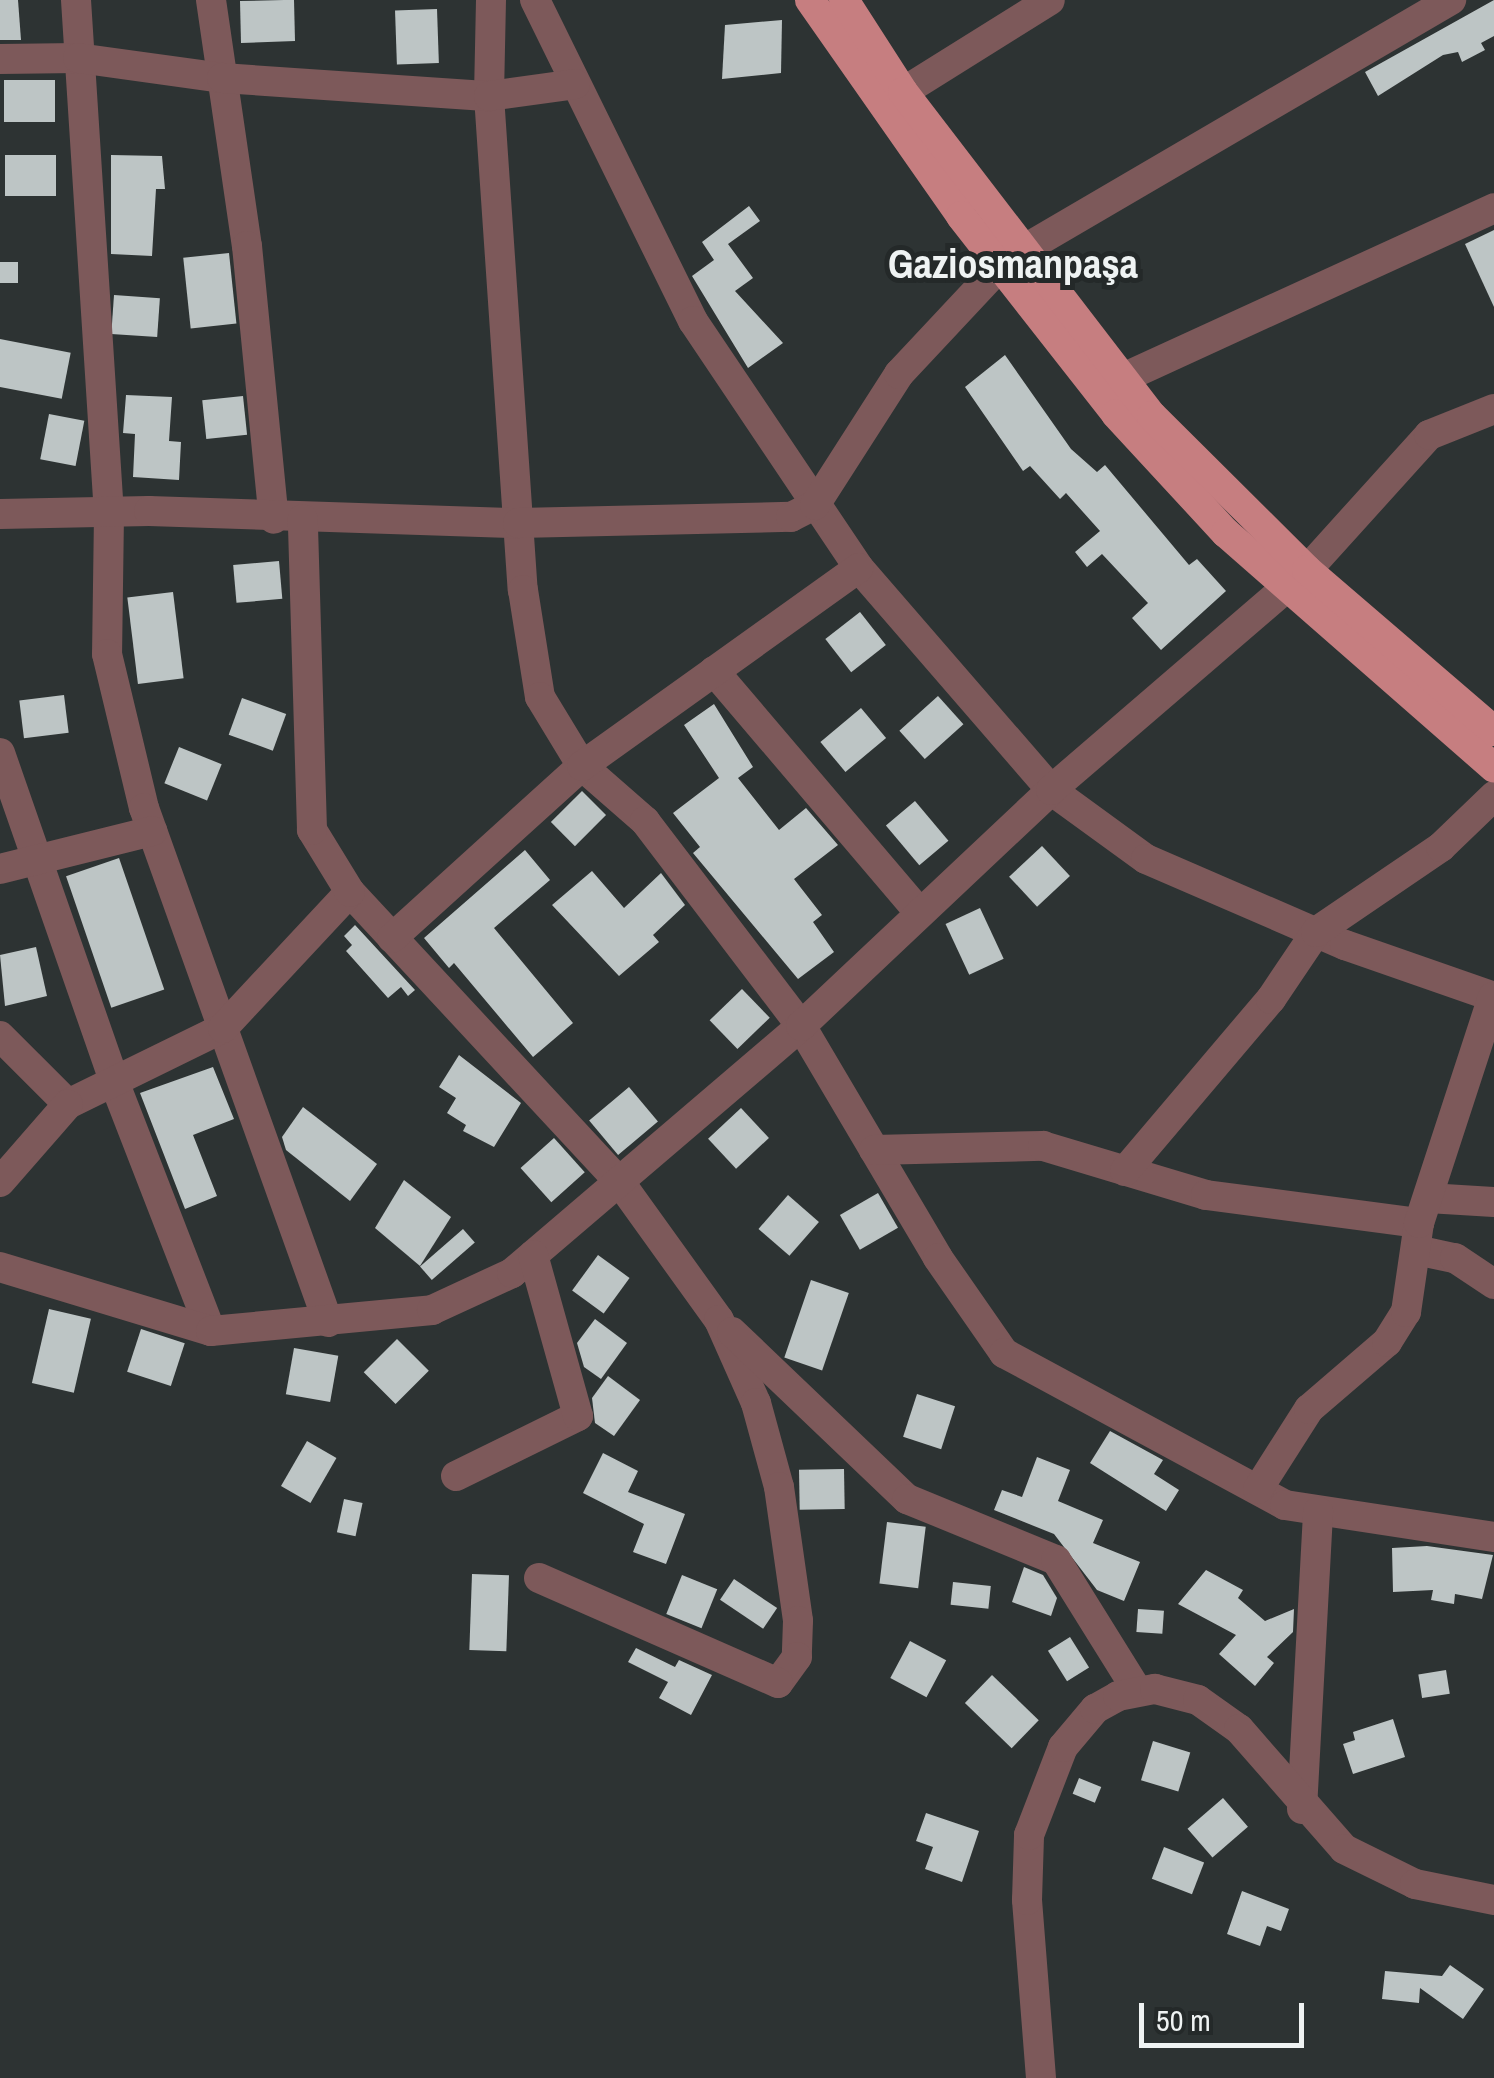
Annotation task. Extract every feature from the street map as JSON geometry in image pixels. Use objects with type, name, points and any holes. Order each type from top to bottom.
[{"type":"main road","points":[[810,0],[1011,258],[1297,579],[1494,768]]},
{"type":"main road","points":[[844,0],[1116,414],[1226,533],[1297,579],[1494,731]]},
{"type":"street","points":[[76,0],[109,514],[107,654],[152,831],[328,1322]]},
{"type":"street","points":[[211,0],[289,519],[312,830],[350,892],[620,1181],[719,1320],[907,1499],[1056,1560],[1137,1690]]},
{"type":"street","points":[[492,0],[489,96],[518,523],[540,697],[582,766],[645,821],[801,1026],[874,1150],[1004,1353],[1284,1505],[1494,1537]]},
{"type":"street","points":[[535,0],[693,321],[859,568],[1051,790],[1146,859],[1316,932],[1493,997],[1421,1224],[1412,1296],[1398,1328],[1309,1408],[1258,1489]]},
{"type":"street","points":[[903,92],[1050,0]]},
{"type":"street","points":[[0,514],[518,523],[780,520],[815,505],[900,374],[1011,258],[1451,0]]},
{"type":"street","points":[[0,59],[78,58],[222,78],[489,96],[574,84]]},
{"type":"street","points":[[1121,379],[1494,208]]},
{"type":"street","points":[[0,1268],[212,1331],[432,1310],[512,1273],[801,1026],[1051,790],[1297,579],[1429,435],[1494,409]]},
{"type":"street","points":[[392,938],[582,766],[859,568]]},
{"type":"street","points":[[714,671],[920,914]]},
{"type":"street","points":[[0,753],[115,1084],[212,1331]]},
{"type":"street","points":[[1126,1171],[1272,999],[1316,932],[1441,847],[1494,796]]},
{"type":"street","points":[[0,869],[40,864],[152,831]]},
{"type":"street","points":[[0,1182],[68,1104],[224,1028],[350,892]]},
{"type":"street","points":[[0,1036],[68,1104]]},
{"type":"street","points":[[874,1150],[1043,1146],[1206,1195],[1421,1224],[1494,1202]]},
{"type":"street","points":[[1421,1224],[1455,1258],[1494,1284]]},
{"type":"street","points":[[456,1476],[578,1416],[533,1255]]},
{"type":"street","points":[[539,1578],[778,1684],[788,1677],[797,1657],[798,1621],[779,1487],[756,1403],[719,1320]]},
{"type":"street","points":[[1302,1809],[1318,1511]]},
{"type":"street","points":[[1041,2078],[1026,1866],[1037,1802],[1080,1724],[1106,1702],[1137,1690],[1176,1692],[1220,1712],[1302,1809],[1344,1849],[1415,1884],[1494,1900]]},
{"type":"building","points":[[0,0],[18,0],[21,40],[0,40]]},
{"type":"building","points":[[294,0],[295,41],[241,43],[240,1]]},
{"type":"building","points":[[1494,0],[1494,36],[1481,43],[1485,50],[1462,62],[1458,52],[1443,55],[1378,96],[1365,72]]},
{"type":"building","points":[[437,9],[439,63],[397,64],[395,10]]},
{"type":"building","points":[[782,20],[781,73],[722,79],[725,25]]},
{"type":"building","points":[[4,80],[55,80],[55,122],[4,122]]},
{"type":"building","points":[[5,155],[56,155],[56,196],[5,196]]},
{"type":"building","points":[[111,155],[162,156],[165,189],[156,189],[152,256],[111,254]]},
{"type":"building","points":[[749,206],[760,221],[728,244],[753,278],[735,291],[783,343],[748,368],[692,276],[714,260],[702,242]]},
{"type":"building","points":[[1494,230],[1494,307],[1465,244]]},
{"type":"building","points":[[229,253],[236,324],[191,328],[183,258]]},
{"type":"building","points":[[0,262],[18,262],[18,283],[0,283]]},
{"type":"building","points":[[114,295],[160,298],[157,337],[111,334]]},
{"type":"building","points":[[0,339],[71,353],[62,399],[0,387]]},
{"type":"building","points":[[1005,355],[1071,449],[1097,472],[1105,465],[1189,565],[1197,559],[1226,591],[1161,650],[1132,618],[1148,603],[1102,554],[1087,567],[1075,552],[1100,531],[1066,493],[1060,499],[1030,466],[1023,471],[965,387]]},
{"type":"building","points":[[126,395],[172,397],[169,441],[181,442],[179,480],[133,477],[135,434],[123,433]]},
{"type":"building","points":[[243,396],[247,435],[206,439],[202,400]]},
{"type":"building","points":[[49,414],[84,421],[76,466],[40,459]]},
{"type":"building","points":[[279,561],[282,599],[236,603],[233,565]]},
{"type":"building","points":[[173,592],[184,678],[138,684],[127,598]]},
{"type":"building","points":[[860,612],[886,645],[851,672],[825,639]]},
{"type":"building","points":[[64,695],[69,733],[24,738],[19,700]]},
{"type":"building","points":[[938,696],[963,724],[925,759],[899,731]]},
{"type":"building","points":[[242,698],[286,714],[273,751],[229,735]]},
{"type":"building","points":[[714,704],[753,767],[738,778],[779,830],[806,808],[838,845],[794,879],[822,915],[813,922],[834,952],[798,979],[693,853],[700,847],[673,813],[719,778],[684,725]]},
{"type":"building","points":[[861,708],[886,738],[845,772],[820,742]]},
{"type":"building","points":[[179,747],[222,764],[207,800],[164,783]]},
{"type":"building","points":[[582,791],[606,815],[575,846],[551,822]]},
{"type":"building","points":[[915,801],[948,841],[919,865],[886,825]]},
{"type":"building","points":[[1042,846],[1070,876],[1037,907],[1009,877]]},
{"type":"building","points":[[525,850],[550,880],[494,928],[573,1023],[533,1057],[454,963],[449,968],[424,938]]},
{"type":"building","points":[[119,858],[164,989],[111,1008],[66,876]]},
{"type":"building","points":[[592,871],[624,908],[661,873],[685,905],[653,935],[659,942],[619,976],[552,905]]},
{"type":"building","points":[[980,908],[1004,959],[969,975],[946,924]]},
{"type":"building","points":[[355,925],[415,990],[408,996],[401,987],[388,998],[346,951],[352,945],[344,936]]},
{"type":"building","points":[[36,947],[47,996],[5,1006],[0,955]]},
{"type":"building","points":[[742,989],[770,1018],[737,1049],[710,1020]]},
{"type":"building","points":[[459,1055],[521,1103],[494,1147],[463,1131],[466,1125],[447,1113],[456,1098],[439,1087]]},
{"type":"building","points":[[213,1067],[234,1119],[193,1135],[217,1196],[185,1209],[140,1093]]},
{"type":"building","points":[[629,1087],[658,1121],[618,1155],[589,1120]]},
{"type":"building","points":[[303,1107],[377,1164],[350,1201],[286,1150],[282,1137]]},
{"type":"building","points":[[741,1108],[769,1138],[736,1169],[708,1139]]},
{"type":"building","points":[[554,1138],[585,1172],[551,1202],[521,1168]]},
{"type":"building","points":[[404,1180],[451,1217],[420,1266],[375,1228]]},
{"type":"building","points":[[878,1193],[898,1228],[860,1250],[840,1215]]},
{"type":"building","points":[[788,1195],[819,1222],[789,1256],[758,1229]]},
{"type":"building","points":[[463,1229],[475,1243],[432,1280],[420,1266]]},
{"type":"building","points":[[598,1255],[630,1278],[604,1314],[572,1291]]},
{"type":"building","points":[[811,1280],[849,1293],[822,1371],[784,1358]]},
{"type":"building","points":[[49,1309],[91,1319],[74,1393],[32,1383]]},
{"type":"building","points":[[595,1319],[627,1343],[601,1379],[584,1367],[577,1343]]},
{"type":"building","points":[[141,1329],[185,1343],[171,1386],[127,1372]]},
{"type":"building","points":[[397,1339],[429,1371],[396,1404],[364,1372]]},
{"type":"building","points":[[294,1348],[338,1356],[330,1402],[286,1394]]},
{"type":"building","points":[[608,1376],[640,1400],[614,1436],[595,1423],[592,1398]]},
{"type":"building","points":[[917,1394],[955,1406],[941,1449],[903,1437]]},
{"type":"building","points":[[1110,1431],[1163,1460],[1154,1474],[1179,1490],[1166,1511],[1090,1463]]},
{"type":"building","points":[[307,1441],[336,1458],[310,1503],[281,1486]]},
{"type":"building","points":[[603,1453],[638,1471],[628,1492],[685,1514],[666,1564],[633,1552],[644,1524],[583,1493]]},
{"type":"building","points":[[1037,1457],[1070,1470],[1058,1501],[1103,1520],[1093,1543],[1140,1562],[1124,1601],[1097,1590],[1054,1534],[994,1510],[1002,1490],[1022,1497]]},
{"type":"building","points":[[844,1469],[845,1509],[800,1510],[799,1470]]},
{"type":"building","points":[[344,1499],[363,1503],[356,1536],[337,1532]]},
{"type":"building","points":[[887,1522],[926,1527],[918,1588],[879,1584]]},
{"type":"building","points":[[1427,1546],[1493,1555],[1482,1599],[1455,1594],[1454,1604],[1431,1600],[1433,1590],[1393,1592],[1392,1548]]},
{"type":"building","points":[[1024,1567],[1043,1575],[1057,1598],[1051,1616],[1012,1602]]},
{"type":"building","points":[[1206,1570],[1243,1590],[1238,1598],[1265,1621],[1294,1609],[1293,1632],[1267,1657],[1274,1663],[1255,1686],[1219,1654],[1236,1635],[1178,1604]]},
{"type":"building","points":[[472,1574],[509,1575],[506,1651],[469,1650]]},
{"type":"building","points":[[682,1575],[717,1589],[701,1628],[666,1614]]},
{"type":"building","points":[[734,1579],[777,1608],[763,1629],[720,1600]]},
{"type":"building","points":[[953,1582],[991,1586],[988,1609],[951,1605]]},
{"type":"building","points":[[1138,1609],[1164,1611],[1162,1634],[1136,1632]]},
{"type":"building","points":[[1070,1637],[1089,1668],[1067,1681],[1048,1651]]},
{"type":"building","points":[[910,1641],[946,1660],[926,1697],[890,1678]]},
{"type":"building","points":[[636,1648],[675,1667],[679,1660],[712,1675],[691,1715],[659,1698],[668,1682],[628,1662]]},
{"type":"building","points":[[1446,1670],[1450,1694],[1422,1698],[1418,1674]]},
{"type":"building","points":[[992,1675],[1039,1720],[1012,1748],[965,1703]]},
{"type":"building","points":[[1393,1719],[1405,1757],[1353,1774],[1343,1744],[1355,1740],[1353,1732]]},
{"type":"building","points":[[1153,1741],[1190,1752],[1178,1792],[1141,1780]]},
{"type":"building","points":[[1079,1778],[1101,1787],[1095,1803],[1073,1794]]},
{"type":"building","points":[[1223,1798],[1248,1827],[1212,1858],[1188,1829]]},
{"type":"building","points":[[926,1813],[979,1831],[962,1882],[925,1869],[933,1847],[916,1841]]},
{"type":"building","points":[[1164,1847],[1204,1862],[1192,1894],[1152,1879]]},
{"type":"building","points":[[1242,1891],[1289,1909],[1281,1931],[1267,1926],[1260,1946],[1227,1934]]},
{"type":"building","points":[[1450,1965],[1484,1989],[1463,2019],[1420,1988],[1419,2003],[1382,1999],[1385,1971],[1442,1976]]},
{"type":"district","name":"Gaziosmanpaşa","points":[[1013,264]]}]
